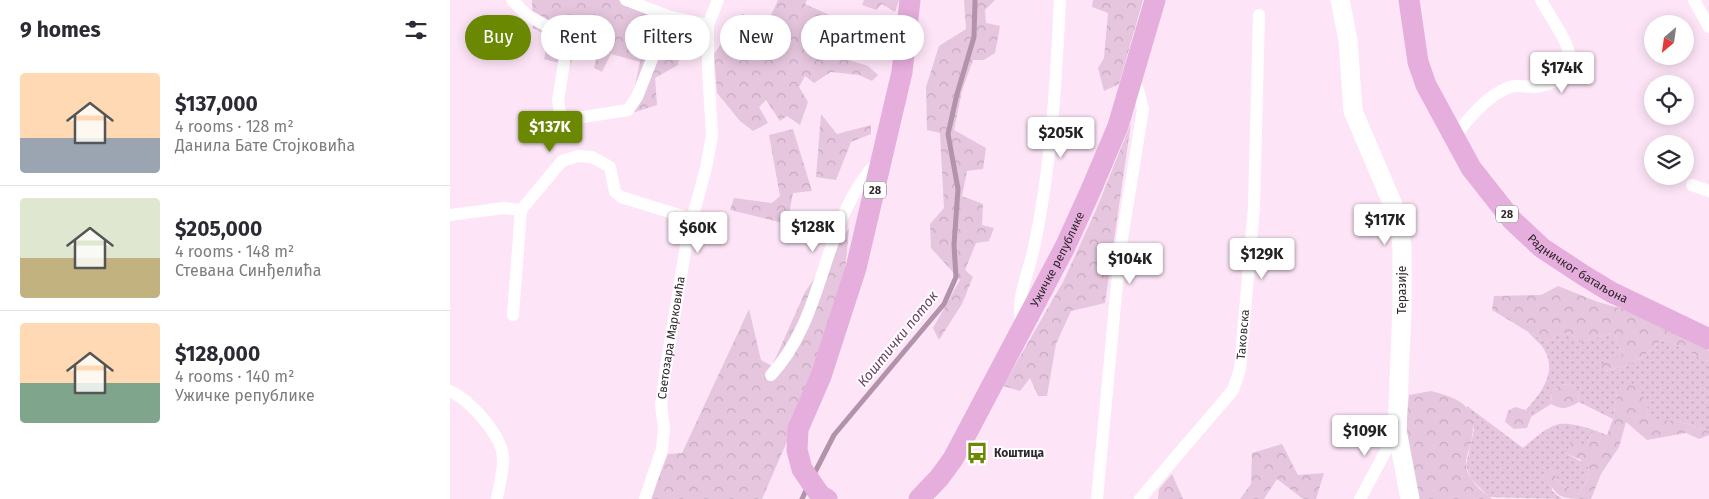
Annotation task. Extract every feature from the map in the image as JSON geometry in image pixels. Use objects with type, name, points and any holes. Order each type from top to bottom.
[{"type":"main road","name":"28","points":[[824,497],[802,469],[797,450],[798,430],[821,376],[840,322],[884,156],[902,72],[910,0]]},
{"type":"main road","name":"Ужичке републике","points":[[919,499],[939,478],[953,459],[1065,247],[1118,126],[1155,0]]},
{"type":"main road","name":"Радничког батаљона","points":[[1409,0],[1415,48],[1422,75],[1454,137],[1484,186],[1512,220],[1542,248],[1604,288],[1709,339]]},
{"type":"street","points":[[512,0],[527,15],[568,38],[558,101],[561,116],[571,119],[628,110],[637,96],[656,49],[660,13]]},
{"type":"street","name":"Светозара Марковића","points":[[710,19],[718,0]]},
{"type":"street","points":[[1024,325],[1020,311],[1037,231],[1056,77],[1060,0]]},
{"type":"street","name":"Теразије","points":[[1340,0],[1348,40],[1353,112],[1399,219],[1402,249],[1402,308],[1397,430],[1410,499]]},
{"type":"street","points":[[1454,137],[1471,115],[1493,96],[1512,86],[1539,87],[1557,81],[1567,73],[1571,64],[1568,47],[1541,0]]},
{"type":"street","points":[[1694,0],[1709,27]]},
{"type":"street","points":[[631,1],[669,15]]},
{"type":"street","name":"Таковска","points":[[1140,499],[1233,390],[1240,369],[1254,207],[1259,16]]},
{"type":"street","name":"Светозара Марковића","points":[[646,499],[662,449],[664,429],[661,405],[692,219],[706,168],[712,136],[708,60]]},
{"type":"street","points":[[1097,499],[1120,251],[1143,109],[1133,79]]},
{"type":"street","points":[[513,315],[521,210],[562,160],[578,156],[592,157],[610,167],[615,192],[621,197],[692,219]]},
{"type":"street","points":[[772,375],[780,366],[803,324],[817,292],[821,273],[846,209],[864,176],[884,156]]},
{"type":"street","points":[[1692,185],[1709,191]]},
{"type":"street","points":[[450,215],[504,208],[521,210]]},
{"type":"street","points":[[450,391],[459,395],[473,408],[499,442],[503,459],[497,499]]},
{"type":"street","points":[[1360,499],[1397,430]]},
{"type":"green space","points":[[532,0],[618,0],[651,15],[625,15],[625,58],[615,55],[615,15],[541,15],[541,32],[533,28]]},
{"type":"green space","points":[[778,0],[807,0],[805,4],[830,15],[801,15],[801,60],[849,60],[868,66],[878,75],[872,81],[859,75],[831,72],[814,83],[805,76],[799,87],[808,102],[800,125],[787,116],[780,121],[766,100],[759,107],[768,123],[753,131],[740,121],[717,93],[714,54],[720,45],[720,60],[791,60],[791,15],[771,15]]},
{"type":"green space","points":[[864,0],[899,0],[895,12],[882,4],[876,10],[862,5]]},
{"type":"green space","points":[[964,0],[995,0],[985,10],[986,23],[1000,26],[995,53],[984,60],[973,60],[962,91],[954,130],[986,148],[983,169],[967,171],[962,196],[983,204],[982,225],[994,228],[989,241],[976,243],[965,270],[973,277],[962,304],[939,340],[933,328],[960,280],[931,248],[930,224],[944,208],[940,133],[927,130],[926,87],[939,46],[966,29]]},
{"type":"green space","points":[[1093,0],[1143,0],[1119,84],[1104,91],[1098,68],[1104,58],[1108,13],[1092,7]]},
{"type":"green space","points":[[548,60],[572,60],[570,66]]},
{"type":"green space","points":[[596,60],[608,60],[602,72],[594,68]]},
{"type":"green space","points":[[633,60],[679,60],[678,65],[655,78],[657,105],[629,114],[640,62]]},
{"type":"green space","points":[[821,114],[837,134],[871,125],[871,134],[851,142],[836,180],[816,177]]},
{"type":"green space","points":[[1131,123],[1105,303],[1071,311],[1056,344],[1047,396],[1038,396],[1030,378],[1020,391],[1003,386],[1064,280],[1096,210]]},
{"type":"green space","points":[[793,129],[812,191],[793,193],[787,224],[730,210],[734,198],[772,203],[780,196],[769,135]]},
{"type":"green space","points":[[849,228],[844,282],[812,384],[762,499],[650,499],[668,454],[682,453],[749,309],[761,360],[772,366],[805,292]]},
{"type":"green space","points":[[1558,286],[1598,302],[1637,313],[1704,345],[1709,351],[1709,362],[1670,342],[1661,340],[1635,362],[1603,371],[1597,367],[1622,355],[1614,333],[1579,342],[1571,334],[1558,333],[1547,343],[1492,310],[1494,296],[1541,295]]},
{"type":"green space","points":[[1527,331],[1547,343],[1558,333],[1571,334],[1579,342],[1614,333],[1622,355],[1603,371],[1635,362],[1661,340],[1670,342],[1709,362],[1709,431],[1679,421],[1649,421],[1647,405],[1617,393],[1613,419],[1579,402],[1578,390],[1570,384],[1560,385],[1552,392],[1551,404],[1531,417],[1526,410],[1545,384],[1548,376],[1549,361],[1545,350]]},
{"type":"green space","points":[[1570,384],[1578,390],[1579,402],[1565,408],[1551,404],[1552,392],[1560,385]]},
{"type":"green space","points":[[1627,384],[1638,387],[1647,405],[1649,420],[1679,421],[1709,431],[1709,435],[1699,439],[1686,433],[1647,440],[1626,422],[1619,447],[1601,474],[1591,499],[1572,499],[1560,495],[1552,487],[1543,470],[1551,468],[1560,484],[1578,494],[1586,482],[1589,467],[1583,467],[1581,460],[1566,453],[1571,441],[1586,447],[1594,430],[1607,435],[1613,419],[1617,393]]},
{"type":"green space","points":[[1431,391],[1459,401],[1466,406],[1470,413],[1473,431],[1466,460],[1467,471],[1476,485],[1492,499],[1419,499],[1409,460],[1407,423],[1409,395]]},
{"type":"green space","points":[[1467,406],[1523,448],[1541,433],[1556,425],[1571,424],[1594,430],[1586,447],[1566,453],[1589,466],[1586,482],[1578,494],[1560,484],[1551,468],[1552,491],[1562,499],[1489,497],[1471,479],[1466,465],[1474,430]]},
{"type":"green space","points":[[1515,407],[1526,410],[1531,417],[1527,428],[1514,429],[1505,422],[1508,411]]},
{"type":"green space","points":[[1282,444],[1298,475],[1324,473],[1316,499],[1303,499],[1277,479],[1264,499],[1240,499],[1251,484],[1252,453]]},
{"type":"green space","points":[[1172,474],[1183,499],[1158,499],[1159,489]]},
{"type":"waterway","name":"Коштички поток","points":[[813,476],[834,435],[944,304],[956,277],[954,245],[958,189],[948,134],[957,94],[974,37],[975,0]]},
{"type":"waterway","name":"Коштички поток","points":[[802,499],[808,486]]},
{"type":"place","name":"Коштица","points":[[977,453]]}]
